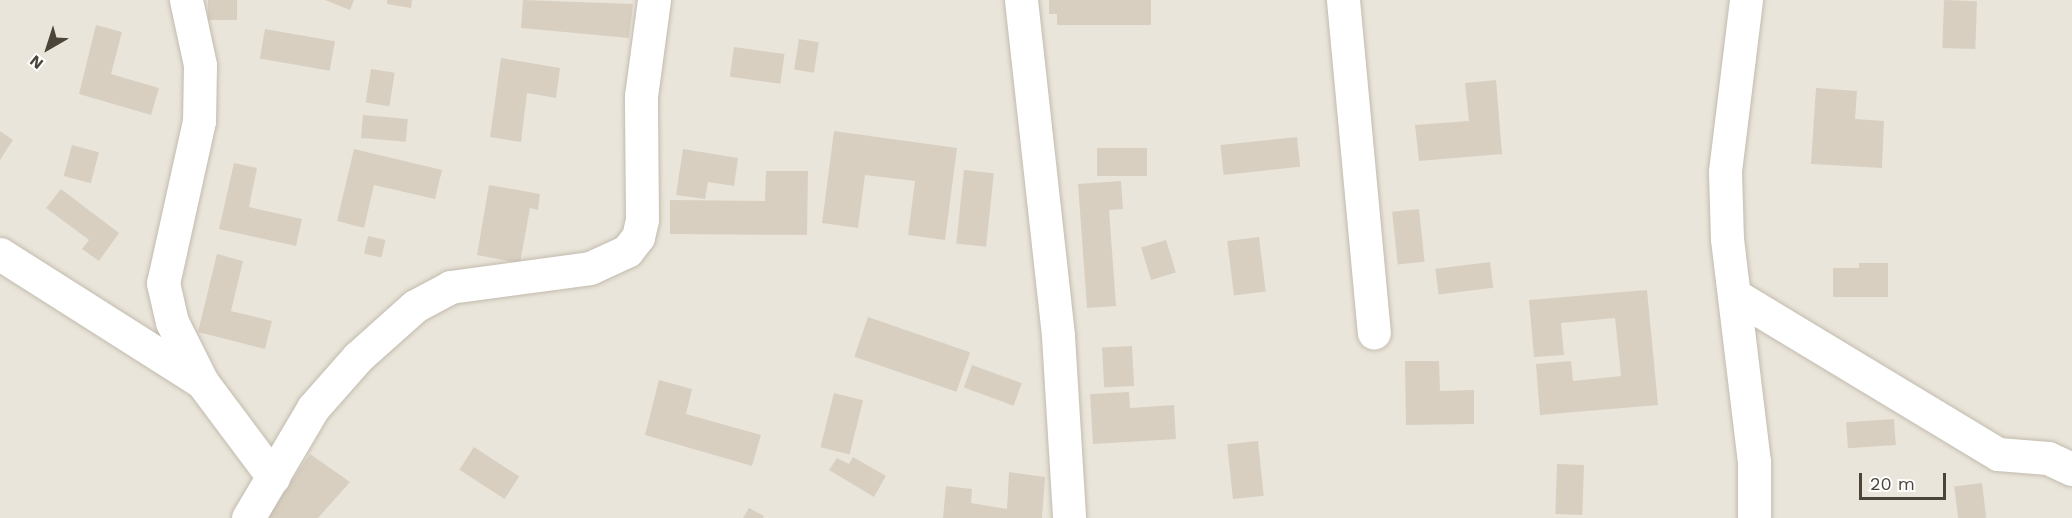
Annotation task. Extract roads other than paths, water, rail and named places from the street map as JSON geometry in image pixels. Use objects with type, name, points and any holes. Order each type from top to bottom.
[{"type":"street","points":[[186,0],[200,65],[199,121],[163,283],[172,322],[202,382],[273,477]]},
{"type":"street","points":[[248,518],[313,408],[365,351],[415,306],[450,287],[590,268],[627,251],[638,237],[642,220],[641,96],[654,0]]},
{"type":"street","points":[[1022,0],[1058,336],[1069,518]]},
{"type":"street","points":[[1343,0],[1374,333]]},
{"type":"street","points":[[1746,0],[1725,172],[1727,239],[1736,296],[1754,461],[1754,518]]},
{"type":"street","points":[[0,254],[202,382]]},
{"type":"street","points":[[1736,296],[1998,454],[2048,458],[2072,470]]}]
